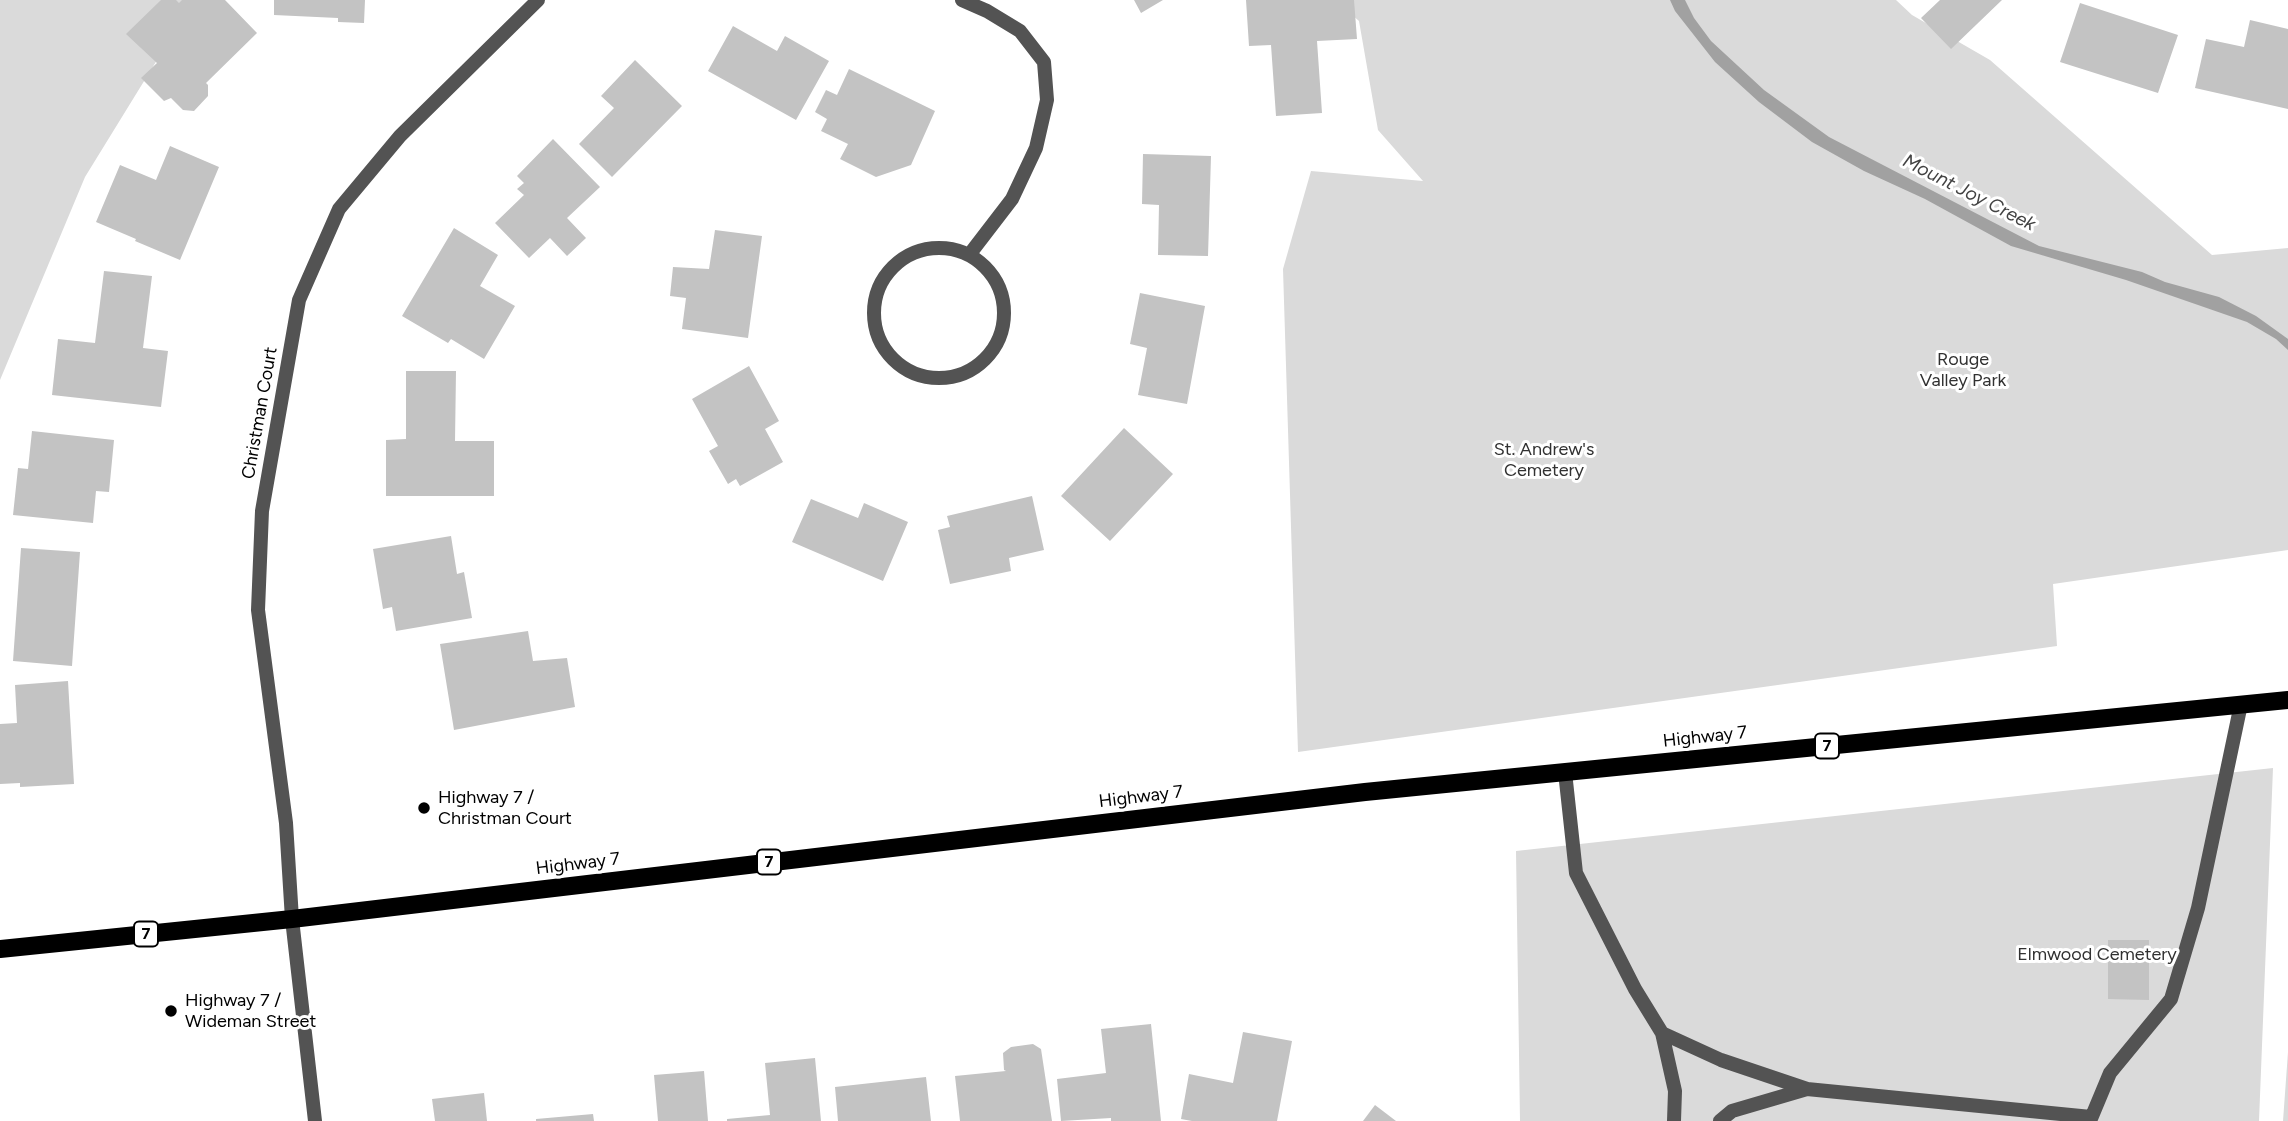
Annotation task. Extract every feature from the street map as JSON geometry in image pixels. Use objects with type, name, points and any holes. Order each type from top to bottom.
[{"type":"main road","name":"Highway 7","points":[[0,949],[292,919],[1365,792],[2288,700]]},
{"type":"street","name":"Christman Court","points":[[315,1121],[292,919],[286,822],[258,610],[262,511],[299,300],[339,209],[400,136],[538,0]]},
{"type":"street","points":[[962,0],[1020,31],[1044,62],[1047,100],[1036,148],[1012,199],[969,255]]},
{"type":"street","points":[[944,247],[969,255],[989,270],[1002,293],[1005,318],[998,342],[982,363],[960,375],[934,379],[909,371],[889,356],[877,333],[873,308],[881,284],[896,263],[919,251],[944,247]]},
{"type":"street","points":[[1661,1032],[1721,1060],[1807,1089],[2090,1119],[2110,1073],[2171,999],[2198,908],[2241,704]]},
{"type":"street","points":[[1565,772],[1576,873],[1635,989],[1661,1032],[1675,1091],[1674,1121]]},
{"type":"street","points":[[1720,1121],[1732,1111],[1807,1089]]},
{"type":"green space","points":[[0,0],[194,0],[85,177],[0,380]]},
{"type":"green space","points":[[1335,0],[1896,0],[1912,15],[1990,60],[2212,255],[2288,248],[2288,550],[2053,584],[2057,646],[1298,752],[1283,269],[1311,171],[1423,181],[1378,130],[1359,21]]},
{"type":"green space","name":"Elmwood Cemetery","points":[[2273,768],[2259,1121],[1520,1121],[1516,851]]},
{"type":"green space","points":[[2288,1052],[2288,1121],[2283,1121]]},
{"type":"shaded area","points":[[1670,0],[1685,0],[1711,41],[1764,90],[1829,137],[2039,246],[2142,272],[2165,282],[2219,297],[2256,316],[2288,339],[2288,350],[2276,339],[2247,322],[2126,280],[2011,246],[1812,142],[1759,102],[1715,62],[1675,11]]},
{"type":"building","points":[[161,0],[176,0],[179,3],[182,0],[225,0],[257,33],[206,83],[208,96],[194,111],[183,110],[171,98],[164,101],[141,78],[157,63],[126,34]]},
{"type":"building","points":[[274,0],[365,0],[364,23],[338,22],[338,18],[274,15]]},
{"type":"building","points":[[1134,0],[1163,0],[1141,13]]},
{"type":"building","points":[[1246,0],[1354,0],[1357,39],[1317,41],[1322,113],[1276,116],[1271,45],[1249,46]]},
{"type":"building","points":[[1940,0],[2002,0],[1951,49],[1921,18]]},
{"type":"building","points":[[2080,3],[2178,35],[2158,93],[2060,62]]},
{"type":"building","points":[[2250,20],[2288,29],[2288,109],[2195,88],[2206,39],[2244,47]]},
{"type":"building","points":[[733,26],[777,51],[785,36],[829,61],[796,120],[708,71]]},
{"type":"building","points":[[635,60],[682,106],[612,177],[579,144],[614,108],[601,96]]},
{"type":"building","points":[[849,69],[935,111],[911,165],[876,177],[840,159],[848,144],[821,131],[827,119],[815,112],[826,90],[837,95]]},
{"type":"building","points":[[553,139],[600,187],[567,218],[586,238],[567,256],[550,238],[529,258],[495,223],[524,195],[517,189],[524,183],[517,176]]},
{"type":"building","points":[[170,146],[219,167],[180,260],[96,222],[120,165],[156,180]]},
{"type":"building","points":[[1143,154],[1211,156],[1208,256],[1158,255],[1159,205],[1142,204]]},
{"type":"building","points":[[454,228],[498,255],[480,286],[515,306],[484,359],[451,339],[448,343],[402,316]]},
{"type":"building","points":[[715,230],[762,236],[748,338],[682,329],[686,298],[670,296],[673,267],[709,269]]},
{"type":"building","points":[[104,271],[152,276],[143,348],[168,351],[161,407],[52,395],[58,339],[95,343]]},
{"type":"building","points":[[1140,293],[1205,306],[1187,404],[1138,395],[1147,348],[1130,344]]},
{"type":"building","points":[[749,366],[779,421],[765,429],[783,462],[740,486],[736,479],[728,484],[709,451],[718,446],[692,399]]},
{"type":"building","points":[[406,371],[456,371],[455,441],[494,441],[494,496],[386,496],[386,440],[406,439]]},
{"type":"building","points":[[1124,428],[1173,474],[1110,541],[1061,496]]},
{"type":"building","points":[[32,431],[114,440],[109,492],[96,491],[93,523],[13,515],[18,468],[28,469]]},
{"type":"building","points":[[1032,496],[1044,550],[1009,558],[1011,571],[950,584],[938,530],[950,527],[947,516]]},
{"type":"building","points":[[811,499],[858,518],[864,503],[908,522],[883,581],[792,542]]},
{"type":"building","points":[[451,536],[457,574],[464,572],[472,618],[396,631],[392,607],[383,609],[373,549]]},
{"type":"building","points":[[21,548],[80,552],[72,666],[13,661]]},
{"type":"building","points":[[528,631],[533,661],[567,658],[575,707],[454,730],[440,644]]},
{"type":"building","points":[[68,681],[74,784],[20,787],[20,783],[0,784],[0,724],[17,723],[15,685]]},
{"type":"building","points":[[2108,940],[2149,940],[2149,1000],[2108,999]]},
{"type":"building","points":[[1151,1024],[1161,1121],[1111,1121],[1111,1118],[1061,1121],[1057,1079],[1106,1073],[1101,1029]]},
{"type":"building","points":[[1243,1032],[1292,1041],[1277,1121],[1181,1119],[1189,1074],[1233,1083]]},
{"type":"building","points":[[1033,1044],[1041,1049],[1052,1121],[960,1121],[955,1076],[1006,1071],[1003,1053],[1011,1047]]},
{"type":"building","points":[[815,1058],[821,1121],[727,1121],[770,1115],[765,1063]]},
{"type":"building","points":[[704,1071],[708,1121],[658,1121],[654,1075]]},
{"type":"building","points":[[926,1077],[931,1121],[838,1121],[835,1087]]},
{"type":"building","points":[[484,1093],[487,1121],[435,1121],[432,1099]]},
{"type":"building","points":[[1375,1105],[1396,1121],[1363,1121]]},
{"type":"building","points":[[593,1114],[594,1121],[536,1121],[536,1119]]},
{"type":"place","name":"Highway 7 / Christman Court","points":[[424,808]]},
{"type":"place","name":"Highway 7 / Wideman Street","points":[[171,1011]]},
{"type":"water label","name":"Mount Joy Creek","points":[[1969,193]]},
{"type":"park label","name":"Rouge Valley Park","points":[[1963,370]]},
{"type":"park label","name":"St. Andrew's Cemetery","points":[[1544,460]]}]
